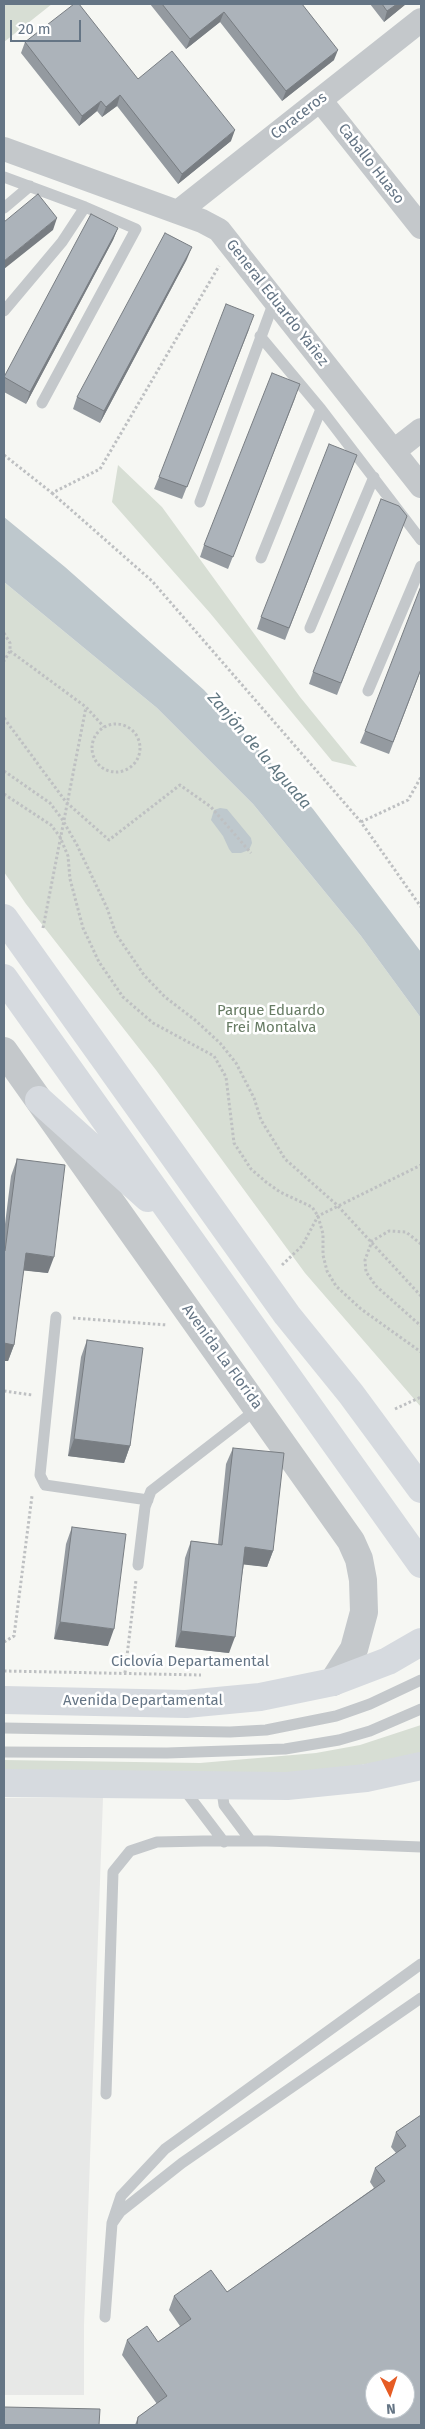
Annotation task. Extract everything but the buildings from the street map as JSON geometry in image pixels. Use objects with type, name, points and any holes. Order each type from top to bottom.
[{"type":"main road","points":[[4,918],[263,1281],[413,1471],[421,1489]]},
{"type":"main road","points":[[4,978],[421,1564]]},
{"type":"main road","points":[[39,1100],[188,1235]]},
{"type":"main road","name":"Avenida Departamental","points":[[4,1700],[195,1703],[260,1697],[333,1682],[388,1661],[421,1642]]},
{"type":"main road","points":[[4,1783],[232,1787],[327,1784],[421,1766]]},
{"type":"street","name":"Coraceros","points":[[178,212],[421,20]]},
{"type":"street","name":"Caballo Huaso","points":[[320,100],[421,227]]},
{"type":"street","name":"General Eduardo Yañez","points":[[4,149],[178,212],[219,230],[421,486]]},
{"type":"street","points":[[394,451],[421,430]]},
{"type":"street","name":"Avenida La Florida","points":[[4,1051],[341,1524],[359,1559],[364,1601],[361,1627],[354,1649],[333,1682]]},
{"type":"lane","points":[[4,177],[85,207],[136,229],[42,403]]},
{"type":"lane","points":[[4,208],[30,186]]},
{"type":"lane","points":[[4,310],[62,242],[85,207]]},
{"type":"lane","points":[[200,502],[237,407],[260,336],[275,299]]},
{"type":"lane","points":[[260,336],[322,409],[421,540]]},
{"type":"lane","points":[[261,558],[322,409]]},
{"type":"lane","points":[[310,628],[374,477]]},
{"type":"lane","points":[[368,691],[421,566]]},
{"type":"lane","points":[[56,1316],[40,1475],[42,1480],[45,1485],[148,1500]]},
{"type":"lane","points":[[138,1565],[145,1507],[151,1491],[259,1408]]},
{"type":"lane","points":[[4,1728],[230,1732],[266,1730],[336,1716],[370,1704],[421,1680]]},
{"type":"lane","points":[[4,1752],[167,1753],[285,1749],[339,1740],[370,1730],[421,1709]]},
{"type":"lane","points":[[182,1786],[224,1842]]},
{"type":"lane","points":[[232,1787],[222,1798],[224,1805],[251,1841]]},
{"type":"lane","points":[[106,2094],[112,1872],[130,1851],[157,1842],[251,1841],[421,1847]]},
{"type":"lane","points":[[105,2317],[112,2223],[121,2196],[164,2149],[421,1964]]},
{"type":"lane","points":[[112,2223],[120,2212],[182,2163],[421,1998]]},
{"type":"lane","points":[[164,2149],[182,2163]]},
{"type":"path","points":[[52,493],[100,469],[223,259]]},
{"type":"path","points":[[4,455],[52,493],[152,581],[361,822],[421,907]]},
{"type":"path","points":[[4,633],[10,643],[10,651],[4,661]]},
{"type":"path","points":[[10,651],[86,707],[104,727]]},
{"type":"path","points":[[36,964],[62,819],[86,707]]},
{"type":"path","points":[[4,718],[66,802],[109,840],[180,785],[212,806],[251,854]]},
{"type":"path","points":[[112,724],[122,725],[136,736],[139,752],[136,760],[123,771],[113,772],[103,768],[95,761],[92,751],[93,741],[97,733],[104,727],[112,724]]},
{"type":"path","points":[[4,771],[50,803],[62,819],[77,845],[107,908],[116,934],[144,975],[164,997],[195,1020],[220,1043],[236,1063],[254,1098],[261,1120],[273,1143],[297,1171],[338,1205],[421,1296]]},
{"type":"path","points":[[361,822],[408,800],[421,776]]},
{"type":"path","points":[[4,794],[51,824],[60,837],[68,856],[70,879],[83,928],[111,982],[122,997],[153,1023],[214,1056],[226,1077],[234,1143],[242,1157],[266,1182],[280,1192],[312,1207],[318,1216],[327,1271],[336,1286],[361,1309],[421,1352]]},
{"type":"path","points":[[263,1281],[302,1246],[318,1216],[421,1164]]},
{"type":"path","points":[[421,1244],[406,1232],[399,1230],[389,1231],[372,1241],[365,1260],[366,1272],[376,1286],[421,1326]]},
{"type":"path","points":[[56,1316],[171,1326]]},
{"type":"path","points":[[4,1391],[48,1397]]},
{"type":"path","points":[[4,1642],[14,1636],[34,1486],[42,1480]]},
{"type":"path","points":[[125,1673],[138,1565]]},
{"type":"path","name":"Ciclovía Departamental","points":[[4,1671],[205,1675]]},
{"type":"shaded area","points":[[4,1798],[103,1798],[84,2325],[84,2395],[4,2395]]},
{"type":"green space","points":[[4,4],[52,4],[4,42]]},
{"type":"green space","points":[[118,465],[162,507],[300,697],[357,767],[332,761],[210,613],[112,502]]},
{"type":"green space","name":"Parque Eduardo Frei Montalva","points":[[4,582],[157,708],[253,804],[361,936],[421,1018],[421,1407],[305,1273],[156,1070],[26,904],[4,872]]},
{"type":"green space","points":[[421,1725],[421,1754],[312,1774],[4,1770],[4,1760],[200,1763],[316,1753],[360,1745]]},
{"type":"water","name":"Zanjón de la Aguada","points":[[4,517],[65,567],[204,690],[313,809],[421,952],[421,1018],[361,936],[253,804],[157,708],[4,582]]},
{"type":"water","points":[[220,808],[227,809],[251,838],[252,843],[249,850],[241,853],[232,853],[229,849],[223,836],[211,820],[214,810]]}]
